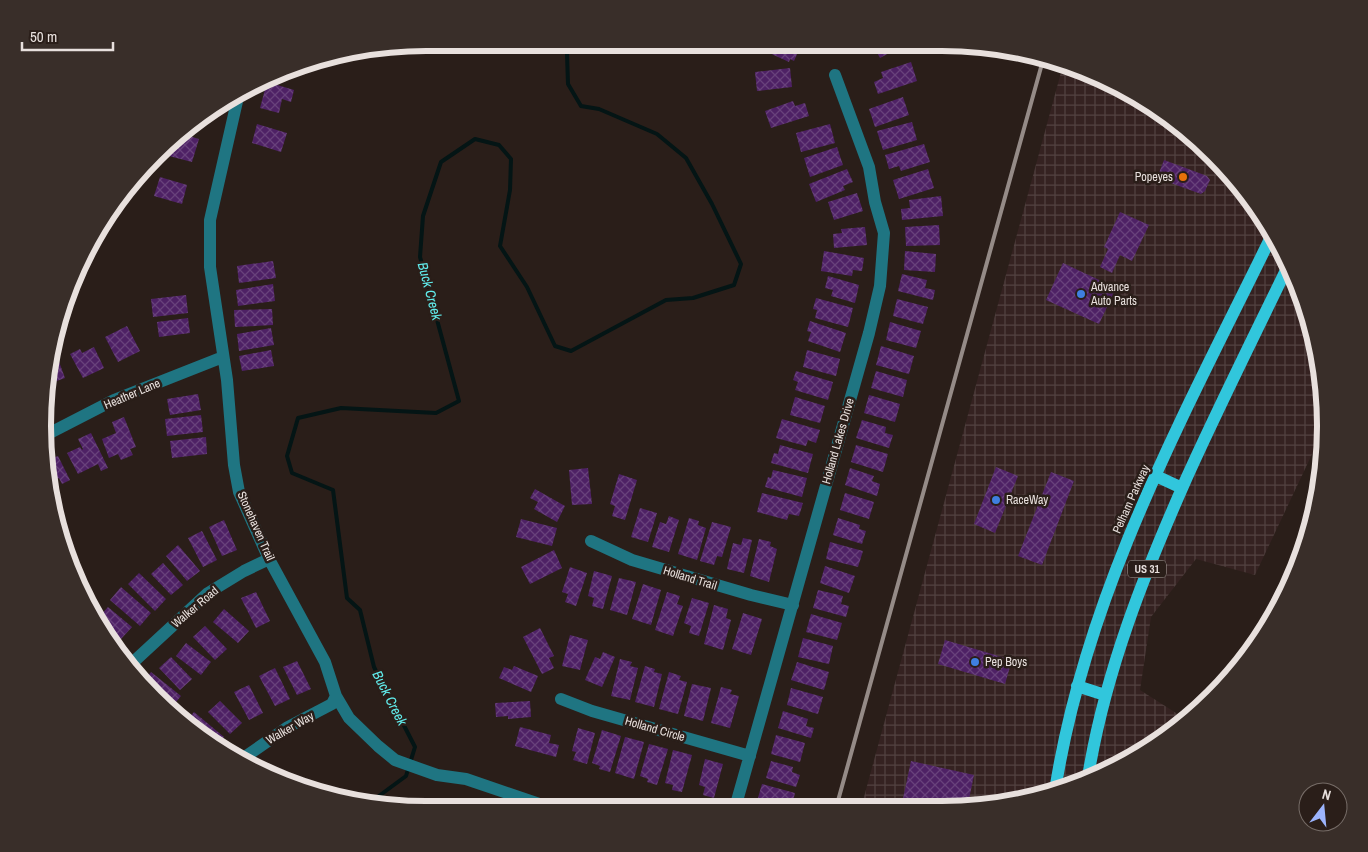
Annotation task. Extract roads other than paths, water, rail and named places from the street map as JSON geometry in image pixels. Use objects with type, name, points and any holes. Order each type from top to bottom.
[{"type":"main road","name":"Pelham Parkway","points":[[1056,783],[1065,733],[1077,686],[1094,629],[1122,551],[1269,242]]},
{"type":"main road","name":"US 31","points":[[1090,770],[1106,695],[1137,596],[1182,488],[1284,274]]},
{"type":"main road","points":[[1156,476],[1182,488]]},
{"type":"main road","points":[[1077,686],[1106,695]]},
{"type":"street","name":"Holland Lakes Drive","points":[[737,801],[869,333],[880,286],[884,233],[875,202],[869,167],[834,75]]},
{"type":"street","name":"Stonehaven Trail","points":[[237,102],[210,220],[210,267],[227,380],[234,465],[239,492],[270,559],[325,662],[336,696],[349,718],[395,760],[437,775],[466,778],[531,801]]},
{"type":"street","name":"Heather Lane","points":[[51,432],[114,400],[223,357]]},
{"type":"street","name":"Holland Trail","points":[[591,541],[641,563],[751,595],[792,604]]},
{"type":"street","name":"Walker Road","points":[[134,661],[208,593],[270,559]]},
{"type":"street","name":"Walker Way","points":[[247,755],[288,727],[332,704],[336,696]]},
{"type":"street","name":"Holland Circle","points":[[561,699],[592,711],[750,756]]},
{"type":"waterway","name":"Buck Creek","points":[[376,798],[406,776],[415,747],[374,667],[360,610],[347,598],[333,490],[292,473],[287,456],[298,418],[341,408],[436,413],[459,401],[420,257],[423,216],[441,162],[475,139],[499,145],[511,159],[510,190],[500,246],[527,287],[555,346],[571,351],[666,300],[693,298],[734,285],[741,264],[712,204],[686,158],[657,134],[599,109],[581,106],[568,84],[568,51]]},
{"type":"railway","points":[[838,801],[1042,65]]},
{"type":"place","name":"Popeyes","points":[[1183,177]]},
{"type":"place","name":"Advance Auto Parts","points":[[1081,294]]},
{"type":"place","name":"RaceWay","points":[[996,500]]},
{"type":"place","name":"Pep Boys","points":[[975,662]]}]
